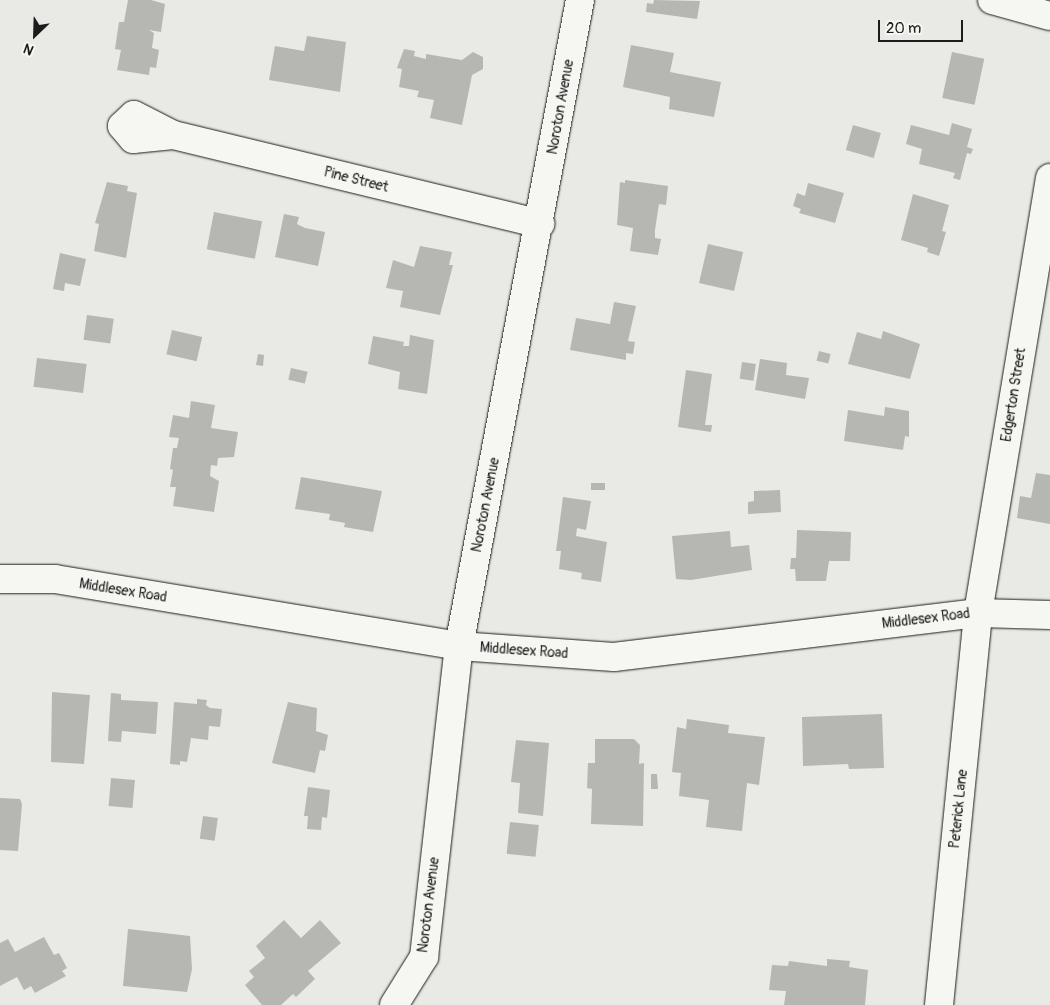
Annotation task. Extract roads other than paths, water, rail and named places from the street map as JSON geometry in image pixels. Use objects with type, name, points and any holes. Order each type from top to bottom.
[{"type":"main road","name":"Noroton Avenue","points":[[394,1005],[424,957],[459,646],[540,224],[580,0]]},
{"type":"main road","points":[[992,0],[1050,16]]},
{"type":"main road","name":"Pine Street","points":[[172,135],[540,224]]},
{"type":"main road","name":"Edgerton Street","points":[[978,612],[1050,178]]},
{"type":"main road","name":"Middlesex Road","points":[[0,579],[55,579],[459,646],[614,657],[978,612],[1050,615]]},
{"type":"main road","name":"Peterick Lane","points":[[939,1005],[978,612]]}]
